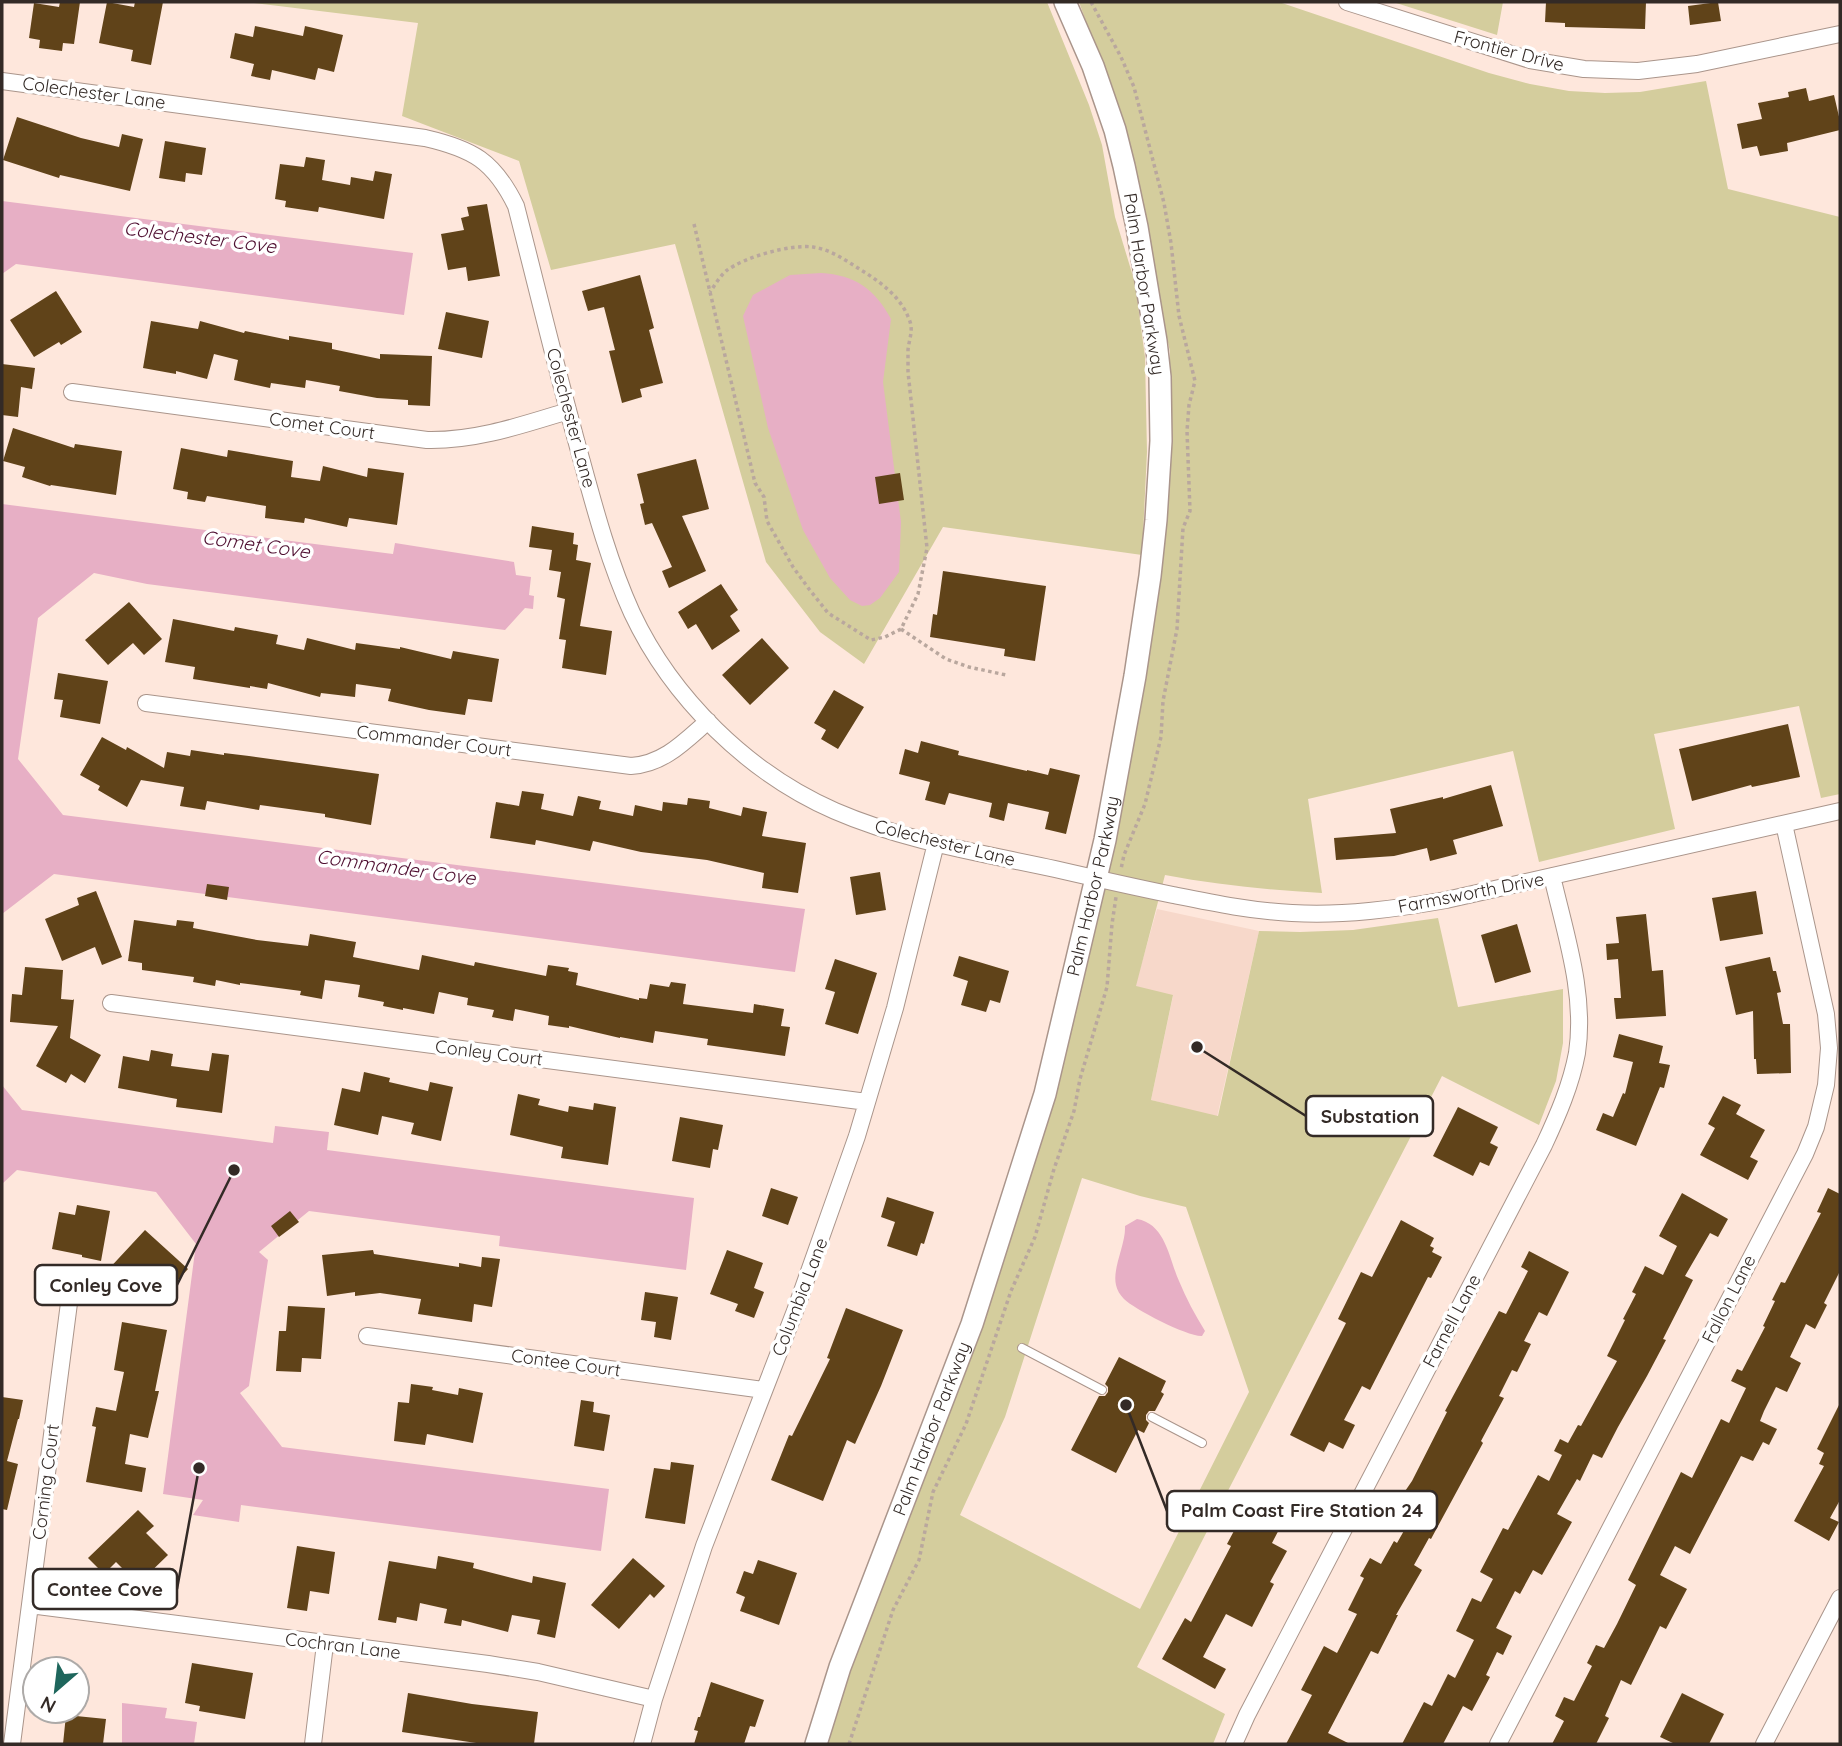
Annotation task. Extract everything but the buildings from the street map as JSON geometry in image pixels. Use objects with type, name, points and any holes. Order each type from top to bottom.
[{"type":"street","name":"Palm Harbor Parkway","points":[[816,1744],[840,1667],[982,1297],[1045,1094],[1097,879],[1133,688],[1150,576],[1159,475],[1161,398],[1154,328],[1124,166],[1104,98],[1067,2]]},
{"type":"street","name":"Frontier Drive","points":[[1347,2],[1530,60],[1613,72],[1697,64],[1840,34]]},
{"type":"street","name":"Colechester Lane","points":[[2,81],[415,136],[453,144],[484,160],[509,192],[516,206],[568,411],[608,549],[633,614],[676,684],[708,721],[741,752],[812,800],[868,824],[936,843],[1097,879]]},
{"type":"street","name":"Comet Court","points":[[72,392],[427,440],[475,437],[568,411]]},
{"type":"street","name":"Commander Court","points":[[146,704],[621,766],[649,764],[661,759],[708,721]]},
{"type":"street","name":"Farmsworth Drive","points":[[1097,879],[1233,907],[1287,913],[1366,912],[1412,906],[1840,811]]},
{"type":"street","name":"Fallon Lane","points":[[1497,1744],[1805,1154],[1816,1127],[1826,1086],[1829,1048],[1826,1013],[1784,824]]},
{"type":"street","name":"Columbia Lane","points":[[642,1744],[704,1546],[816,1255],[857,1136],[895,1008],[936,843]]},
{"type":"street","name":"Farnell Lane","points":[[1234,1744],[1545,1144],[1563,1104],[1577,1050],[1578,1012],[1574,974],[1552,876]]},
{"type":"street","name":"Conley Court","points":[[111,1003],[867,1101]]},
{"type":"street","name":"Corning Court","points":[[12,1744],[69,1303]]},
{"type":"street","name":"Contee Court","points":[[368,1336],[764,1390]]},
{"type":"street","points":[[1764,1744],[1840,1598]]},
{"type":"street","name":"Cochran Lane","points":[[30,1605],[538,1672],[654,1699]]},
{"type":"street","points":[[313,1744],[325,1644]]},
{"type":"lane","points":[[1022,1348],[1102,1390]]},
{"type":"lane","points":[[1152,1417],[1202,1443]]},
{"type":"path","points":[[1091,2],[1134,87],[1164,204]]},
{"type":"path","points":[[694,224],[710,292],[755,483],[764,496],[767,521],[793,567],[828,613],[870,640],[886,637],[901,629],[918,594],[926,548],[908,372],[912,328],[902,303],[888,288],[870,276],[837,255],[814,247],[774,250],[740,263],[725,271],[710,292]]},
{"type":"path","points":[[901,629],[946,659],[1006,675]]},
{"type":"path","points":[[849,1744],[893,1609],[919,1560],[933,1492],[966,1424],[1011,1291],[1035,1237],[1074,1111],[1080,1079],[1107,987],[1113,908]]},
{"type":"shaded area","points":[[246,2],[1047,2],[1089,105],[1102,145],[1115,217],[1135,283],[1145,357],[1147,452],[1142,555],[943,527],[864,664],[820,632],[766,562],[675,244],[551,270],[519,161],[402,116],[418,23]]},
{"type":"shaded area","points":[[1079,2],[1279,2],[1489,73],[1569,91],[1640,92],[1706,81],[1728,189],[1840,217],[1840,794],[1821,798],[1799,706],[1654,734],[1675,829],[1539,862],[1513,751],[1308,799],[1322,893],[1243,887],[1165,875],[1136,986],[1173,995],[1151,1100],[1218,1116],[1259,931],[1353,930],[1438,918],[1458,1007],[1563,989],[1563,1043],[1556,1081],[1539,1125],[1442,1076],[1137,1667],[1225,1714],[1213,1744],[826,1744],[848,1669],[1054,1095],[1166,489],[1170,352],[1125,130]],"holes":[[[1082,1178],[1186,1207],[1249,1392],[1140,1609],[960,1515],[1005,1417]]]},
{"type":"shaded area","points":[[1393,2],[1503,2],[1497,35]]},
{"type":"shaded area","points":[[1157,909],[1259,931],[1217,1117],[1151,1100],[1173,996],[1135,987]]},
{"type":"water","name":"Colechester Cove","points":[[2,201],[413,253],[404,315],[16,264],[2,274]]},
{"type":"water","points":[[821,273],[844,277],[863,286],[878,299],[891,319],[883,382],[901,522],[899,572],[880,598],[870,605],[862,606],[850,600],[830,578],[803,530],[768,428],[743,316],[753,295],[790,275]]},
{"type":"water","points":[[2,504],[393,554],[395,543],[514,562],[516,575],[531,577],[529,595],[534,596],[533,609],[525,608],[505,630],[147,584],[94,573],[38,618],[18,759],[63,815],[805,909],[795,972],[54,874],[2,914]]},
{"type":"water","points":[[2,1085],[22,1110],[273,1143],[275,1126],[329,1132],[327,1150],[694,1198],[686,1270],[499,1246],[500,1236],[309,1211],[259,1252],[268,1260],[249,1386],[240,1393],[282,1447],[609,1489],[601,1551],[241,1505],[239,1522],[193,1515],[203,1500],[163,1494],[196,1244],[156,1192],[17,1170],[2,1184]]},
{"type":"water","points":[[1137,1219],[1154,1228],[1165,1244],[1185,1294],[1205,1331],[1202,1336],[1185,1332],[1149,1315],[1130,1304],[1119,1292],[1115,1278],[1125,1226]]},
{"type":"water","points":[[122,1703],[167,1708],[165,1718],[197,1722],[194,1744],[122,1744]]},
{"type":"place","name":"Substation","points":[[1197,1047]]},
{"type":"place","name":"Conley Cove","points":[[234,1170]]},
{"type":"place","name":"Palm Coast Fire Station 24","points":[[1126,1405]]},
{"type":"place","name":"Contee Cove","points":[[199,1468]]},
{"type":"water label","name":"Comet Cove","points":[[256,544]]},
{"type":"water label","name":"Commander Cove","points":[[396,867]]}]
